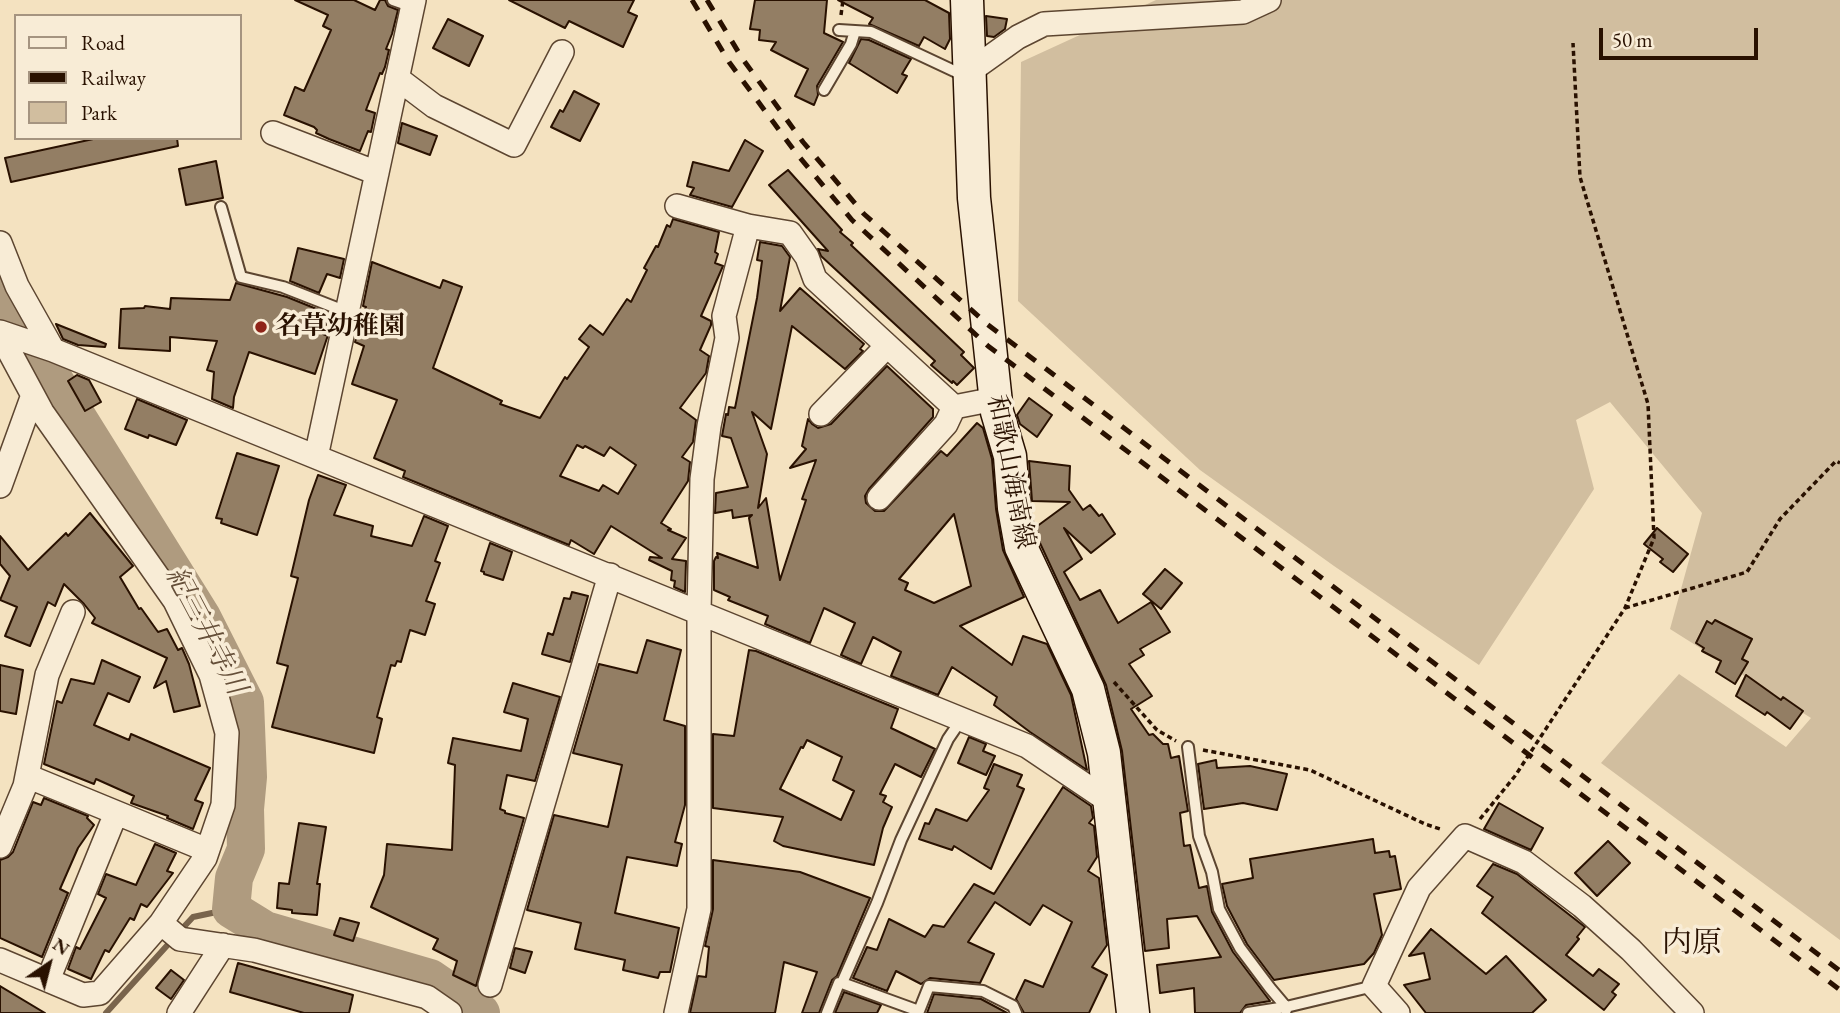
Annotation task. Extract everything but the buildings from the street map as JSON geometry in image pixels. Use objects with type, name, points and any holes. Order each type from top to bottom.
[{"type":"main road","name":"和歌山海南線","points":[[967,0],[974,198],[995,399],[1010,456],[1014,508],[1021,547],[1088,690],[1104,753],[1133,1013]]},
{"type":"street","points":[[969,75],[1018,37],[1044,24],[1243,12],[1269,0]]},
{"type":"street","points":[[316,457],[397,78],[407,2]]},
{"type":"street","points":[[397,78],[434,106],[514,145],[562,52]]},
{"type":"street","points":[[274,132],[377,173]]},
{"type":"street","points":[[677,206],[748,226],[790,233],[807,257],[815,279],[954,407]]},
{"type":"street","points":[[676,1013],[699,909],[702,479],[709,426],[727,338],[724,316],[748,226]]},
{"type":"street","points":[[0,243],[16,286],[53,351]]},
{"type":"street","points":[[2,334],[53,351],[1027,746],[1110,802]]},
{"type":"street","points":[[0,960],[83,995],[100,993],[169,929],[205,858],[223,805],[227,733],[211,675],[174,601],[42,412],[2,334]]},
{"type":"street","points":[[821,414],[887,346]]},
{"type":"street","points":[[0,486],[33,395]]},
{"type":"street","points":[[954,407],[995,399]]},
{"type":"street","points":[[879,498],[946,424],[954,407]]},
{"type":"street","points":[[490,985],[610,575]]},
{"type":"street","points":[[0,846],[25,786],[47,675],[73,612]]},
{"type":"street","points":[[27,776],[207,850]]},
{"type":"street","points":[[48,980],[116,813]]},
{"type":"street","points":[[1398,1013],[1374,986],[1419,888],[1465,836],[1524,862],[1582,906],[1631,950],[1692,1013]]},
{"type":"street","points":[[169,929],[427,997],[450,1013]]},
{"type":"street","points":[[179,1013],[223,945]]},
{"type":"lane","points":[[839,30],[871,32],[969,75]]},
{"type":"lane","points":[[824,90],[851,44],[855,31]]},
{"type":"lane","points":[[221,207],[241,277],[283,287],[347,312]]},
{"type":"lane","points":[[827,1013],[877,903],[901,840],[948,739],[961,720]]},
{"type":"lane","points":[[1188,747],[1199,836],[1212,872],[1219,909],[1240,948],[1286,1010]]},
{"type":"lane","points":[[842,983],[919,1011],[929,986],[983,991],[1013,1006],[1016,1013]]},
{"type":"lane","points":[[1248,1013],[1286,1010],[1374,986]]},
{"type":"path","points":[[1088,690],[1114,682],[1157,730],[1188,747],[1311,770],[1424,824],[1465,836],[1515,776],[1625,608],[1654,538],[1648,404],[1580,177],[1573,43]]},
{"type":"path","points":[[1625,608],[1747,572],[1780,519],[1836,461],[1840,463]]},
{"type":"green space","points":[[1156,0],[1840,0],[1840,940],[1601,763],[1679,674],[1786,747],[1811,718],[1670,629],[1702,513],[1610,402],[1576,420],[1594,489],[1479,665],[1200,470],[1018,301],[1021,62]]},
{"type":"waterway","name":"紀三井寺川","points":[[0,293],[202,617],[245,702],[248,777],[245,809],[246,849],[234,878],[231,909],[265,930],[430,978],[481,1013]]},
{"type":"waterway","points":[[180,931],[193,917],[231,909]]},
{"type":"waterway","points":[[106,1013],[173,939]]},
{"type":"railway","points":[[692,0],[729,62],[796,153],[852,220],[988,346],[1840,990]]},
{"type":"railway","points":[[707,0],[742,58],[803,142],[864,214],[987,324],[1840,971]]},
{"type":"place","name":"名草幼稚園","points":[[261,327]]},
{"type":"district","name":"内原","points":[[1692,944]]}]
